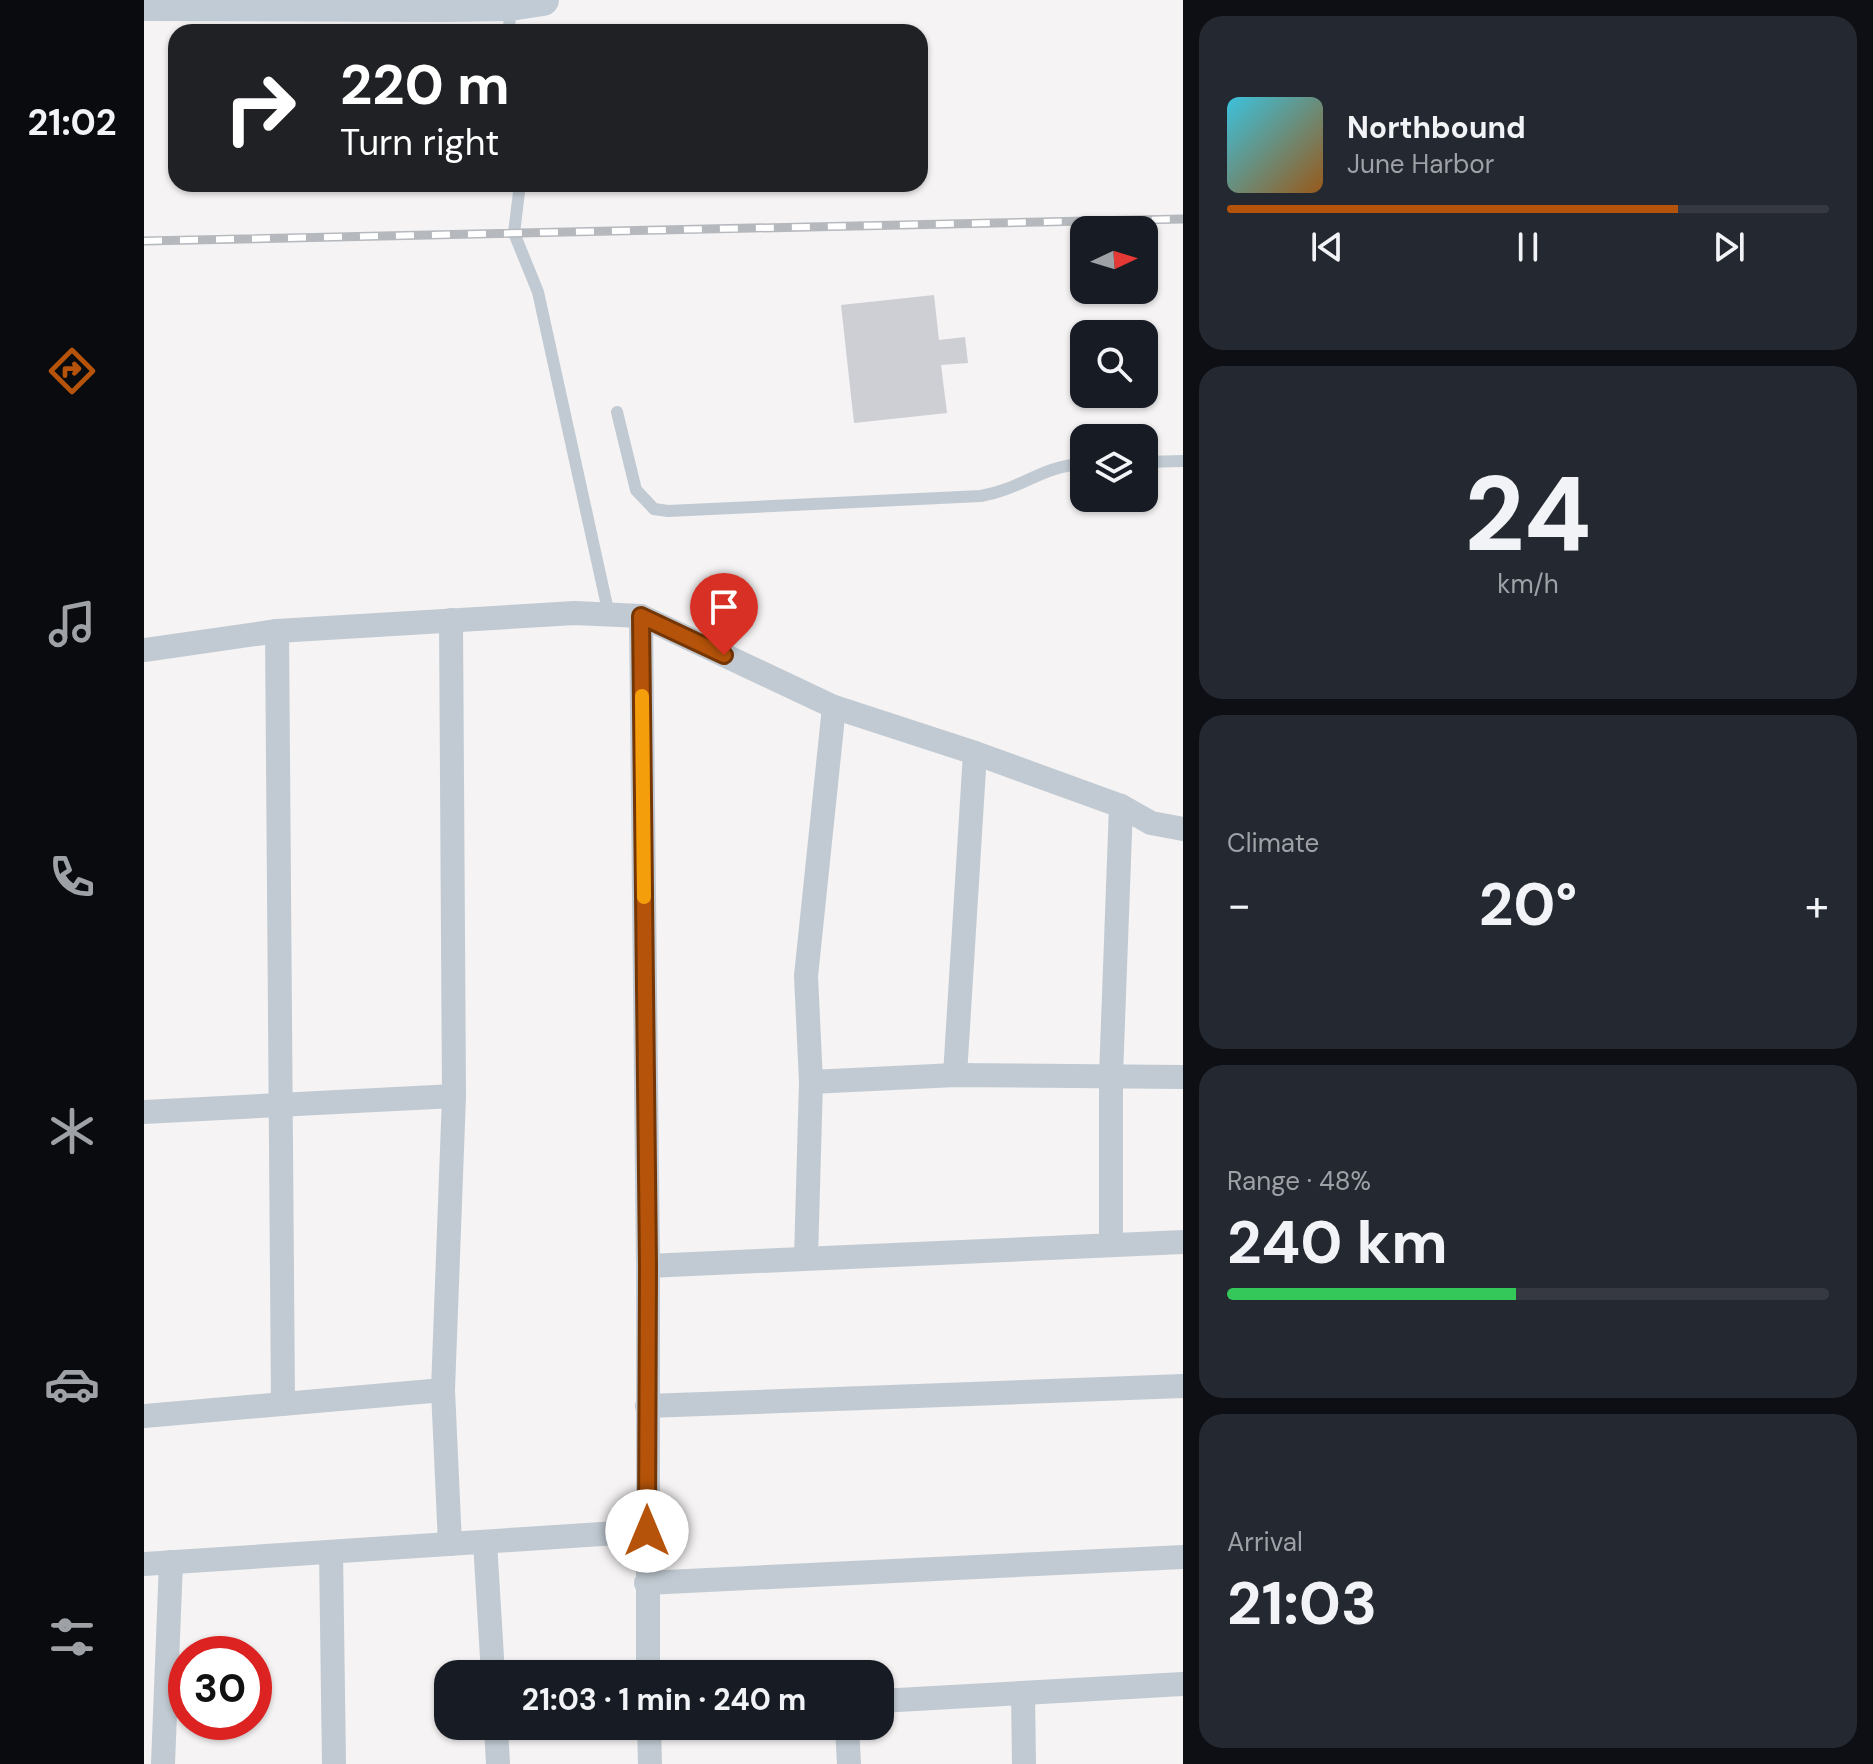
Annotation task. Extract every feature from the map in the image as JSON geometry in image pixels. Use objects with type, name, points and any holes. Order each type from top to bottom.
[{"type":"street","points":[[144,5],[509,18],[543,0]]},
{"type":"street","points":[[144,650],[277,631],[575,613],[641,616],[834,707],[975,753],[1121,806],[1151,823],[1183,829]]},
{"type":"street","points":[[641,616],[648,1266],[648,1660]]},
{"type":"street","points":[[450,1544],[443,1390],[454,1096],[451,620]]},
{"type":"street","points":[[277,631],[283,1404]]},
{"type":"street","points":[[806,1258],[811,1082],[806,976],[834,707]]},
{"type":"street","points":[[955,1075],[975,753]]},
{"type":"street","points":[[1111,1245],[1111,1076],[1121,806]]},
{"type":"street","points":[[811,1082],[955,1075],[1183,1077]]},
{"type":"street","points":[[144,1112],[454,1096]]},
{"type":"street","points":[[648,1266],[1183,1242]]},
{"type":"street","points":[[647,1406],[1183,1386]]},
{"type":"street","points":[[144,1416],[443,1390]]},
{"type":"street","points":[[144,1564],[647,1531]]},
{"type":"street","points":[[485,1542],[492,1660]]},
{"type":"street","points":[[331,1552],[334,1764]]},
{"type":"street","points":[[646,1583],[1183,1557]]},
{"type":"street","points":[[163,1764],[171,1562]]},
{"type":"street","points":[[894,1700],[1183,1684]]},
{"type":"street","points":[[1023,1693],[1024,1764]]},
{"type":"street","points":[[497,1740],[498,1764]]},
{"type":"street","points":[[649,1740],[650,1764]]},
{"type":"street","points":[[848,1740],[849,1764]]},
{"type":"lane","points":[[519,192],[514,233],[538,292],[609,615]]},
{"type":"lane","points":[[617,412],[636,490],[654,509],[668,511],[981,496],[1011,490],[1055,466],[1070,465]]},
{"type":"lane","points":[[1158,462],[1183,461]]},
{"type":"building","points":[[934,295],[939,340],[965,337],[968,363],[941,365],[947,413],[854,423],[841,305]]},
{"type":"railway","points":[[144,241],[1183,219]]},
{"type":"slow traffic","points":[[642,696],[644,897]]},
{"type":"route","points":[[647,1531],[648,1266],[641,616],[724,655]]}]
